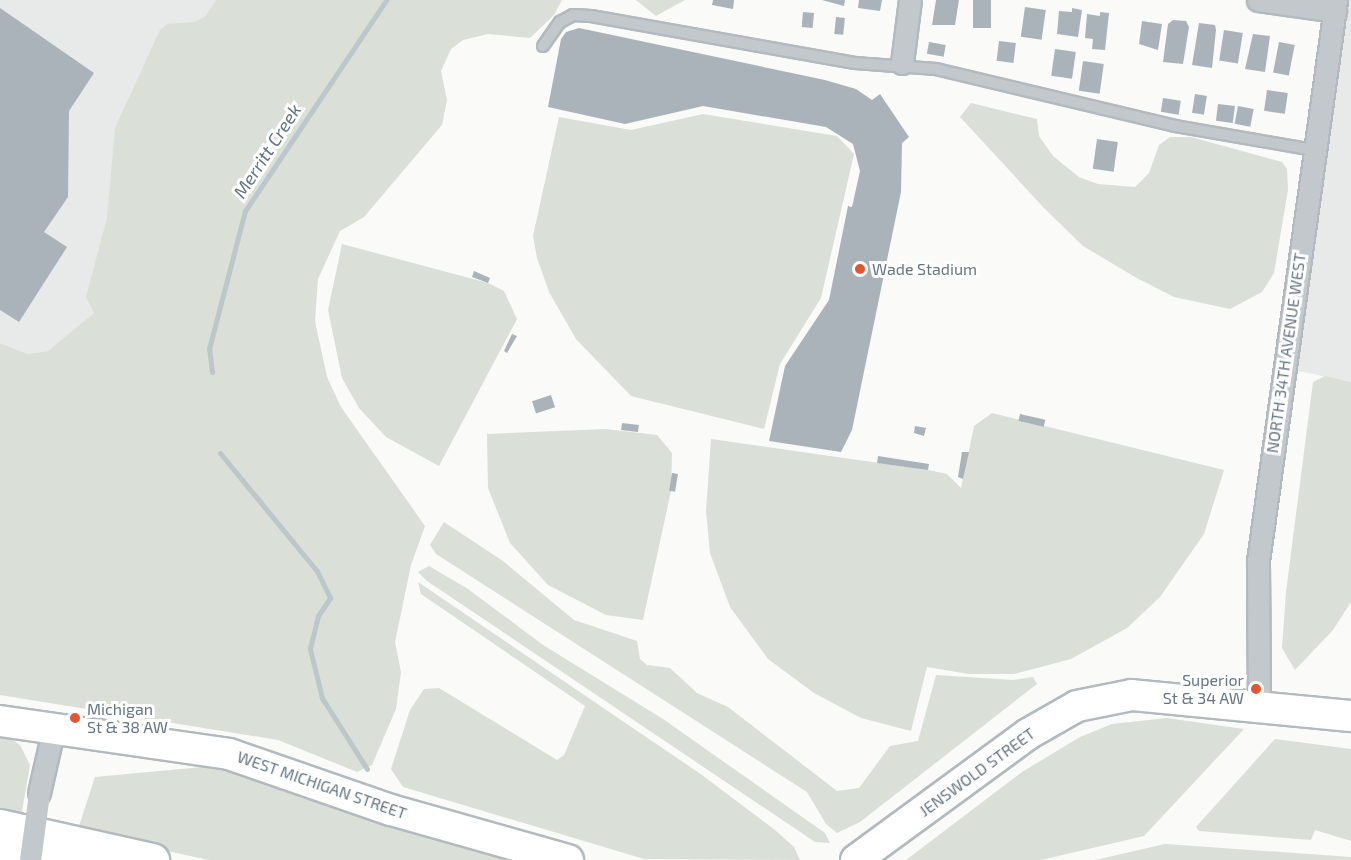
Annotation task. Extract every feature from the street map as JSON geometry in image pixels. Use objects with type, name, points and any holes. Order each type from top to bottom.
[{"type":"highway","points":[[0,826],[152,860]]},
{"type":"highway","points":[[0,851],[64,860]]},
{"type":"street","points":[[902,63],[910,0]]},
{"type":"street","points":[[1258,0],[1335,5]]},
{"type":"street","name":"NORTH 34TH AVENUE WEST","points":[[1259,707],[1258,561],[1335,5]]},
{"type":"street","name":"JENSWOLD STREET","points":[[856,860],[1055,716],[1105,698],[1132,695],[1351,716]]},
{"type":"street","name":"WEST MICHIGAN STREET","points":[[0,721],[229,754],[391,810],[568,860]]},
{"type":"street","points":[[30,860],[39,793],[54,727]]},
{"type":"lane","points":[[543,46],[560,22],[573,15],[591,16],[855,63],[902,63],[1175,126],[1314,150]]},
{"type":"shaded area","points":[[0,0],[386,0],[94,313],[63,341],[48,351],[28,354],[0,343]]},
{"type":"shaded area","points":[[216,0],[562,0],[554,15],[530,38],[488,34],[463,40],[451,49],[441,71],[447,100],[442,125],[364,217],[340,231],[318,279],[315,321],[327,377],[341,407],[425,526],[411,565],[395,642],[401,672],[396,709],[372,765],[357,772],[278,740],[0,695],[0,343],[28,354],[48,351],[94,313],[86,297],[107,218],[115,128],[160,30],[167,24],[194,22],[206,16]]},
{"type":"shaded area","points":[[636,0],[685,0],[656,16]]},
{"type":"shaded area","points":[[1335,0],[1351,0],[1351,382],[1284,368]]},
{"type":"shaded area","points":[[971,103],[1037,119],[1039,136],[1053,156],[1079,177],[1098,184],[1135,187],[1149,173],[1159,145],[1170,137],[1191,137],[1282,162],[1287,169],[1288,190],[1274,273],[1262,292],[1230,309],[1174,297],[1135,277],[1083,246],[1044,208],[960,117]]},
{"type":"shaded area","points":[[703,114],[837,136],[854,154],[821,298],[780,364],[764,429],[631,396],[576,339],[549,292],[537,258],[533,236],[559,117],[631,130]]},
{"type":"shaded area","points":[[342,244],[488,283],[504,291],[517,319],[439,466],[386,437],[359,408],[342,378],[328,310]]},
{"type":"shaded area","points":[[1325,376],[1351,382],[1351,602],[1333,630],[1295,670],[1282,648],[1286,592],[1313,382]]},
{"type":"shaded area","points":[[992,413],[1224,470],[1204,534],[1160,597],[1127,628],[1071,659],[1014,674],[969,674],[927,667],[911,731],[861,718],[814,693],[768,659],[730,607],[710,553],[706,511],[711,439],[928,470],[947,474],[961,488],[974,426]]},
{"type":"shaded area","points":[[606,429],[657,435],[672,453],[671,491],[643,620],[606,615],[548,585],[510,543],[488,488],[487,434]]},
{"type":"shaded area","points":[[444,522],[503,561],[574,620],[637,641],[640,659],[647,665],[670,668],[697,693],[728,707],[837,791],[859,788],[890,746],[918,741],[936,675],[1013,680],[1033,677],[1037,684],[860,822],[837,833],[826,824],[807,792],[436,554],[430,545]]},
{"type":"shaded area","points":[[429,566],[468,589],[543,645],[663,719],[825,833],[830,843],[815,842],[427,581],[418,572]]},
{"type":"shaded area","points":[[418,582],[702,775],[775,830],[794,847],[800,860],[644,859],[403,787],[391,769],[410,710],[424,689],[439,688],[557,760],[564,755],[585,706],[421,594]]},
{"type":"shaded area","points":[[1167,718],[1244,729],[1144,836],[1041,860],[906,860],[1022,772],[1080,737],[1112,724]]},
{"type":"shaded area","points":[[0,731],[20,745],[30,765],[20,823],[0,819]]},
{"type":"shaded area","points":[[1275,739],[1351,749],[1351,841],[1315,830],[1311,840],[1199,831],[1196,827]]},
{"type":"shaded area","points":[[224,765],[525,860],[209,860],[88,834],[79,826],[95,777]]},
{"type":"shaded area","points":[[1165,844],[1351,857],[1351,860],[1095,860]]},
{"type":"building","points":[[713,0],[734,0],[733,9],[712,5]]},
{"type":"building","points":[[822,0],[845,0],[844,6]]},
{"type":"building","points":[[859,0],[882,0],[880,11],[858,8]]},
{"type":"building","points":[[936,0],[959,0],[955,25],[932,25]]},
{"type":"building","points":[[973,0],[991,0],[991,28],[973,28]]},
{"type":"building","points":[[1025,7],[1046,10],[1042,40],[1021,37]]},
{"type":"building","points":[[0,8],[94,73],[69,111],[68,197],[44,232],[67,247],[19,322],[0,310]]},
{"type":"building","points":[[1072,8],[1082,10],[1078,37],[1057,34],[1059,11],[1072,12]]},
{"type":"building","points":[[803,12],[814,13],[813,28],[802,27]]},
{"type":"building","points":[[1100,12],[1109,13],[1105,50],[1092,49],[1093,39],[1085,38],[1087,14],[1100,16]]},
{"type":"building","points":[[836,17],[845,18],[843,35],[834,34]]},
{"type":"building","points":[[1173,20],[1186,21],[1189,27],[1183,64],[1163,62],[1168,24]]},
{"type":"building","points":[[1142,21],[1162,24],[1158,50],[1139,44]]},
{"type":"building","points":[[1199,23],[1215,25],[1212,68],[1192,65]]},
{"type":"building","name":"Wade Stadium","points":[[579,28],[825,80],[856,89],[872,100],[880,94],[909,137],[902,143],[901,192],[852,430],[841,452],[769,441],[785,366],[829,300],[848,206],[852,207],[860,171],[853,144],[826,127],[703,106],[625,124],[548,107],[561,39],[566,32]]},
{"type":"building","points":[[1224,30],[1243,33],[1238,64],[1219,61]]},
{"type":"building","points":[[1253,34],[1270,36],[1265,72],[1245,69]]},
{"type":"building","points":[[999,41],[1016,43],[1013,63],[997,61]]},
{"type":"building","points":[[929,42],[946,45],[944,57],[927,54]]},
{"type":"building","points":[[1279,42],[1295,45],[1289,75],[1273,72]]},
{"type":"building","points":[[1055,49],[1076,52],[1072,79],[1051,76]]},
{"type":"building","points":[[1083,61],[1104,64],[1100,94],[1079,91]]},
{"type":"building","points":[[1267,90],[1288,93],[1285,114],[1264,111]]},
{"type":"building","points":[[1195,94],[1207,96],[1204,115],[1192,113]]},
{"type":"building","points":[[1163,98],[1181,101],[1179,115],[1161,112]]},
{"type":"building","points":[[1218,104],[1235,106],[1233,123],[1216,121]]},
{"type":"building","points":[[1238,106],[1254,109],[1250,127],[1235,124]]},
{"type":"building","points":[[1097,139],[1118,142],[1114,172],[1093,169]]},
{"type":"building","points":[[474,271],[490,278],[488,283],[472,277]]},
{"type":"building","points":[[512,334],[517,336],[507,353],[504,351]]},
{"type":"building","points":[[551,395],[555,407],[536,414],[532,401]]},
{"type":"building","points":[[1020,414],[1045,420],[1044,427],[1018,421]]},
{"type":"building","points":[[622,423],[639,425],[638,432],[621,430]]},
{"type":"building","points":[[915,426],[926,428],[924,436],[914,433]]},
{"type":"building","points":[[962,452],[969,452],[963,479],[958,477]]},
{"type":"building","points":[[878,456],[929,464],[928,470],[877,463]]},
{"type":"building","points":[[672,473],[678,474],[675,492],[669,491]]},
{"type":"waterway","name":"Merritt Creek","points":[[212,372],[209,349],[245,211],[386,0]]},
{"type":"waterway","name":"Merritt Creek","points":[[220,453],[317,571],[330,598],[318,616],[310,649],[322,698],[367,769]]},
{"type":"place","name":"Wade Stadium","points":[[860,269]]},
{"type":"place","name":"Superior St & 34 AW","points":[[1256,689]]},
{"type":"place","name":"Michigan St & 38 AW","points":[[75,718]]}]
